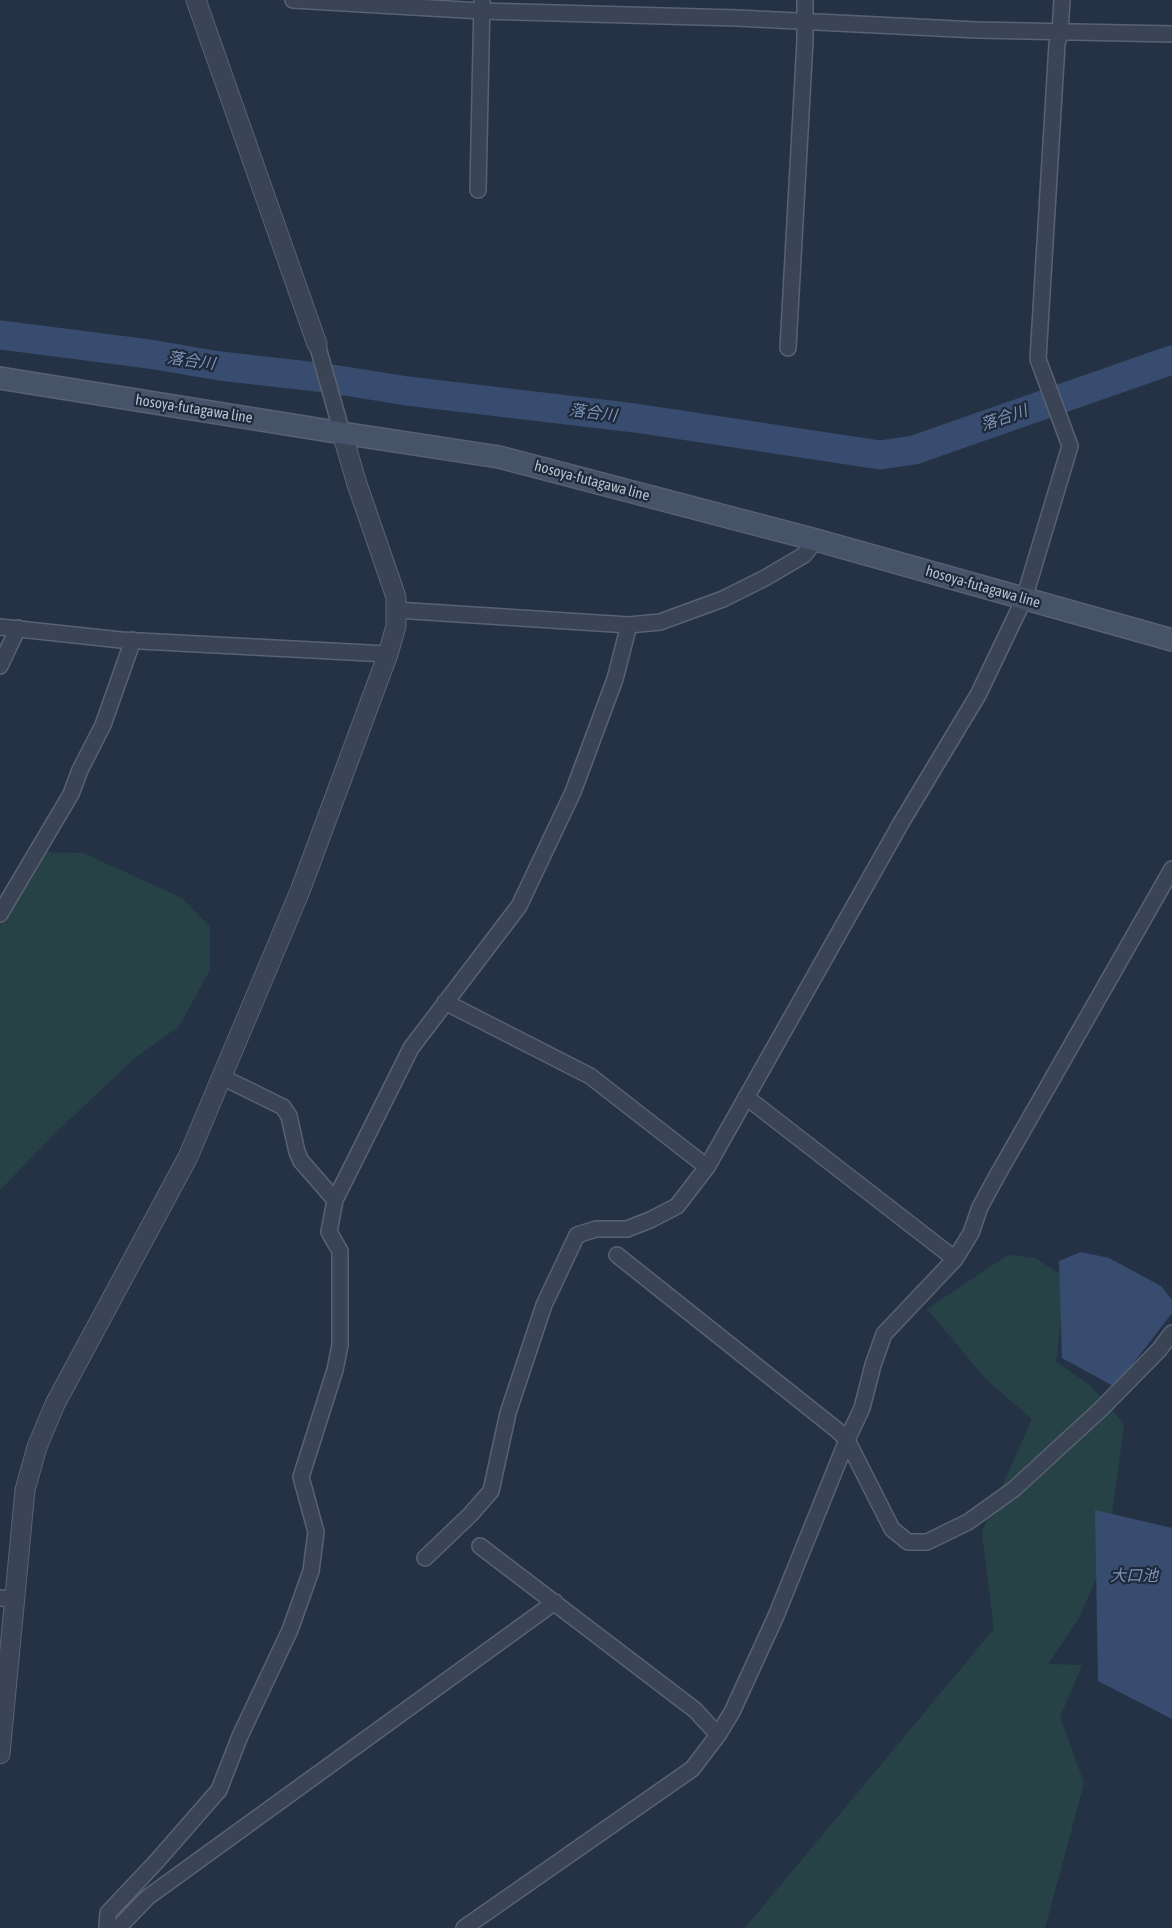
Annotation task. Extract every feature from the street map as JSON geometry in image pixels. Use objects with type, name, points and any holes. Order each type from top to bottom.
[{"type":"main road","name":"hosoya-futagawa line","points":[[0,378],[339,423],[499,457],[816,540],[1172,640]]},
{"type":"street","points":[[0,1754],[8,1598],[25,1490],[37,1447],[55,1404],[188,1157],[300,891],[388,654],[396,626],[396,598],[356,484],[317,344],[196,0]]},
{"type":"street","points":[[293,0],[482,5],[977,30],[1172,34]]},
{"type":"street","points":[[788,348],[804,0]]},
{"type":"street","points":[[425,1558],[470,1515],[491,1491],[508,1413],[544,1305],[577,1235],[596,1229],[627,1229],[677,1206],[707,1167],[901,823],[978,695],[1024,599],[1070,446],[1038,359],[1057,44],[1060,32],[1062,0]]},
{"type":"street","points":[[478,190],[482,5]]},
{"type":"street","points":[[396,610],[629,625],[660,622],[723,600],[804,555],[816,540]]},
{"type":"street","points":[[107,1928],[108,1912],[158,1861],[219,1790],[240,1736],[290,1630],[311,1571],[316,1532],[301,1478],[335,1370],[340,1345],[340,1251],[329,1232],[335,1200],[411,1048],[519,906],[573,792],[615,679],[629,625]]},
{"type":"street","points":[[0,627],[133,640],[388,654]]},
{"type":"street","points":[[0,666],[18,628]]},
{"type":"street","points":[[0,914],[71,794],[80,770],[103,725],[133,640]]},
{"type":"street","points":[[464,1928],[692,1770],[718,1735],[732,1712],[776,1616],[847,1440],[862,1408],[873,1365],[884,1334],[955,1258],[971,1233],[980,1207],[998,1174],[1172,869]]},
{"type":"street","points":[[445,1002],[590,1076],[707,1167]]},
{"type":"street","points":[[222,1077],[283,1107],[289,1116],[297,1152],[301,1161],[335,1200]]},
{"type":"street","points":[[746,1097],[955,1258]]},
{"type":"street","points":[[618,1255],[837,1430],[847,1440],[892,1529],[908,1542],[927,1542],[968,1522],[1014,1489],[1101,1409],[1159,1350],[1172,1333]]},
{"type":"street","points":[[480,1546],[695,1710],[718,1735]]},
{"type":"street","points":[[118,1928],[148,1897],[555,1602]]},
{"type":"green space","points":[[39,852],[83,853],[182,898],[210,927],[210,970],[179,1026],[135,1058],[55,1133],[0,1190],[0,927],[6,903]]},
{"type":"green space","points":[[1008,1255],[1035,1258],[1066,1278],[1056,1362],[1091,1386],[1124,1424],[1107,1552],[1079,1618],[1048,1664],[1082,1665],[1060,1717],[1084,1783],[1045,1928],[745,1928],[994,1629],[982,1532],[1032,1419],[986,1379],[927,1309]]},
{"type":"water","points":[[1081,1252],[1109,1258],[1161,1286],[1172,1300],[1172,1313],[1115,1387],[1062,1358],[1059,1261]]},
{"type":"water","name":"大口池","points":[[1095,1510],[1172,1528],[1172,1719],[1098,1681]]},
{"type":"waterway","name":"落合川","points":[[0,335],[149,354],[220,366],[326,378],[407,391],[635,418],[880,455],[914,450],[1172,360]]}]
